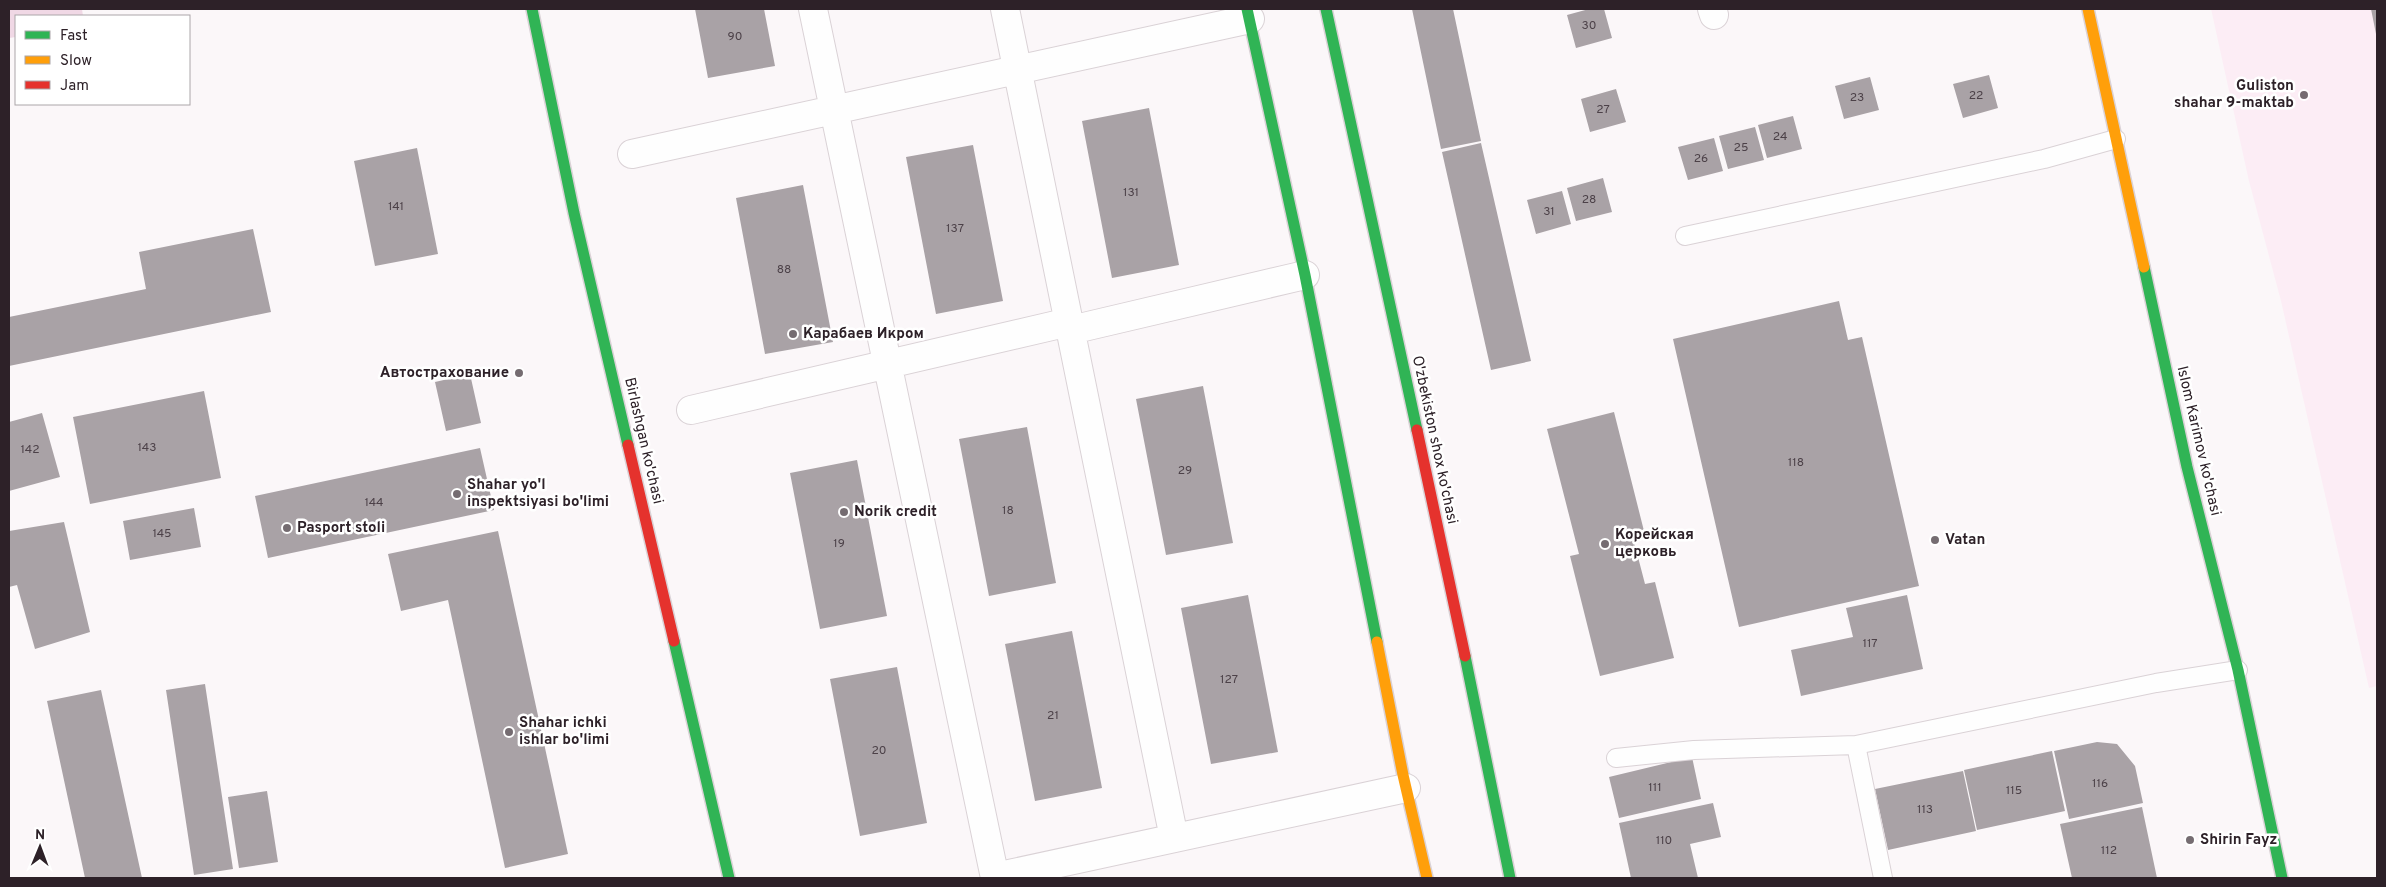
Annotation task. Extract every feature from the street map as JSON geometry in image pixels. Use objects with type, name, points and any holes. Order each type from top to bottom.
[{"type":"street","name":"Birlashgan ko'chasi","points":[[532,9],[574,213],[729,878]]},
{"type":"street","points":[[814,9],[995,877],[1406,788]]},
{"type":"street","points":[[1006,9],[1174,838]]},
{"type":"street","name":"O'zbekiston shox ko'chasi","points":[[1326,9],[1487,758],[1510,878]]},
{"type":"street","name":"Islom Karimov ko'chasi","points":[[2088,9],[2187,467],[2238,670],[2282,878]]},
{"type":"street","points":[[632,154],[1018,69],[1248,14],[1305,275],[1406,788],[1427,878]]},
{"type":"street","points":[[691,410],[888,365],[1305,275]]},
{"type":"lane","points":[[1685,236],[2044,159],[2116,139]]},
{"type":"lane","points":[[1616,758],[1694,750],[1856,745],[2156,683],[2238,670]]},
{"type":"lane","points":[[1856,745],[1883,878]]},
{"type":"shaded area","points":[[9,9],[82,9],[83,15],[15,15],[15,37],[9,38]]},
{"type":"shaded area","name":"Guliston shahar 9-maktab","points":[[2211,9],[2377,9],[2377,686],[2369,688],[2281,301],[2249,181]]},
{"type":"building","points":[[695,9],[764,9],[775,66],[708,78]]},
{"type":"building","points":[[1412,9],[1453,9],[1481,141],[1441,149]]},
{"type":"building","points":[[1589,9],[1604,9],[1612,38],[1576,48],[1567,15]]},
{"type":"building","points":[[2371,9],[2377,9],[2377,34],[2376,34]]},
{"type":"building","points":[[1989,75],[1998,108],[1963,118],[1953,84]]},
{"type":"building","points":[[1870,77],[1879,110],[1844,119],[1835,86]]},
{"type":"building","points":[[1616,89],[1626,122],[1590,132],[1581,99]]},
{"type":"building","points":[[1149,108],[1179,265],[1112,278],[1082,121]]},
{"type":"building","points":[[1793,116],[1802,149],[1767,158],[1758,125]]},
{"type":"building","points":[[1755,127],[1764,160],[1728,169],[1719,136]]},
{"type":"building","points":[[1714,138],[1723,171],[1688,180],[1678,147]]},
{"type":"building","points":[[1481,143],[1531,361],[1491,370],[1442,152]]},
{"type":"building","points":[[973,145],[1003,301],[936,314],[906,157]]},
{"type":"building","points":[[417,148],[438,254],[375,266],[354,161]]},
{"type":"building","points":[[1603,178],[1612,212],[1576,221],[1567,188]]},
{"type":"building","points":[[803,185],[833,342],[765,354],[736,198]]},
{"type":"building","points":[[1562,191],[1571,224],[1536,234],[1527,200]]},
{"type":"building","points":[[253,229],[271,312],[9,366],[9,317],[146,289],[139,252]]},
{"type":"building","points":[[1839,301],[1848,340],[1862,337],[1919,586],[1739,627],[1673,339]]},
{"type":"building","points":[[470,374],[481,423],[446,431],[435,382]]},
{"type":"building","points":[[1203,386],[1233,543],[1166,555],[1136,399]]},
{"type":"building","points":[[204,391],[221,478],[90,504],[73,417]]},
{"type":"building","name":"Корейская церковь","points":[[1614,412],[1644,531],[1632,534],[1645,584],[1655,582],[1674,658],[1600,676],[1570,556],[1579,554],[1547,429]]},
{"type":"building","points":[[42,413],[60,477],[9,491],[9,422]]},
{"type":"building","points":[[1027,427],[1056,583],[989,596],[959,439]]},
{"type":"building","points":[[480,448],[494,510],[268,558],[255,496]]},
{"type":"building","points":[[857,460],[887,616],[820,629],[790,473]]},
{"type":"building","points":[[194,508],[201,547],[130,560],[123,521]]},
{"type":"building","points":[[64,522],[90,632],[35,649],[17,585],[9,587],[9,531]]},
{"type":"building","name":"Shahar ichki ishlar bo'limi","points":[[498,531],[568,854],[505,868],[448,600],[401,611],[388,554]]},
{"type":"building","points":[[1248,595],[1278,752],[1211,764],[1181,608]]},
{"type":"building","points":[[1907,595],[1923,669],[1801,696],[1791,650],[1853,637],[1846,608]]},
{"type":"building","points":[[1072,631],[1102,788],[1035,801],[1005,644]]},
{"type":"building","points":[[897,667],[927,823],[860,836],[830,679]]},
{"type":"building","points":[[205,684],[233,869],[194,875],[166,690]]},
{"type":"building","points":[[101,690],[142,878],[85,878],[47,701]]},
{"type":"building","points":[[2097,742],[2117,744],[2135,766],[2143,803],[2069,819],[2054,751]]},
{"type":"building","points":[[2052,751],[2065,811],[1977,830],[1964,770]]},
{"type":"building","points":[[1692,757],[1701,799],[1619,818],[1609,777]]},
{"type":"building","points":[[1963,771],[1976,831],[1888,850],[1875,789]]},
{"type":"building","points":[[267,791],[278,862],[239,868],[228,797]]},
{"type":"building","points":[[1713,803],[1721,837],[1690,844],[1698,878],[1631,878],[1619,823]]},
{"type":"building","points":[[2142,807],[2157,878],[2072,878],[2060,824]]},
{"type":"traffic: fast","points":[[532,9],[574,213],[628,445]]},
{"type":"traffic: fast","points":[[1247,9],[1305,275],[1377,642]]},
{"type":"traffic: fast","points":[[1326,9],[1417,430]]},
{"type":"traffic: fast","points":[[2144,267],[2187,467],[2238,670],[2282,878]]},
{"type":"traffic: fast","points":[[674,641],[729,878]]},
{"type":"traffic: fast","points":[[1465,656],[1510,878]]},
{"type":"traffic: slow","points":[[2088,9],[2144,267]]},
{"type":"traffic: slow","points":[[1377,642],[1403,775],[1427,878]]},
{"type":"traffic: jam","points":[[1417,430],[1465,656]]},
{"type":"traffic: jam","points":[[628,445],[674,641]]},
{"type":"place","name":"Guliston shahar 9-maktab","points":[[2304,95]]},
{"type":"place","name":"Карабаев Икром","points":[[793,334]]},
{"type":"place","name":"Автострахование","points":[[519,373]]},
{"type":"place","name":"Shahar yo'l inspektsiyasi bo'limi","points":[[457,494]]},
{"type":"place","name":"Norik credit","points":[[844,512]]},
{"type":"place","name":"Pasport stoli","points":[[287,528]]},
{"type":"place","name":"Vatan","points":[[1935,540]]},
{"type":"place","name":"Корейская церковь","points":[[1605,544]]},
{"type":"place","name":"Shahar ichki ishlar bo'limi","points":[[509,732]]},
{"type":"place","name":"Shirin Fayz","points":[[2190,840]]}]
